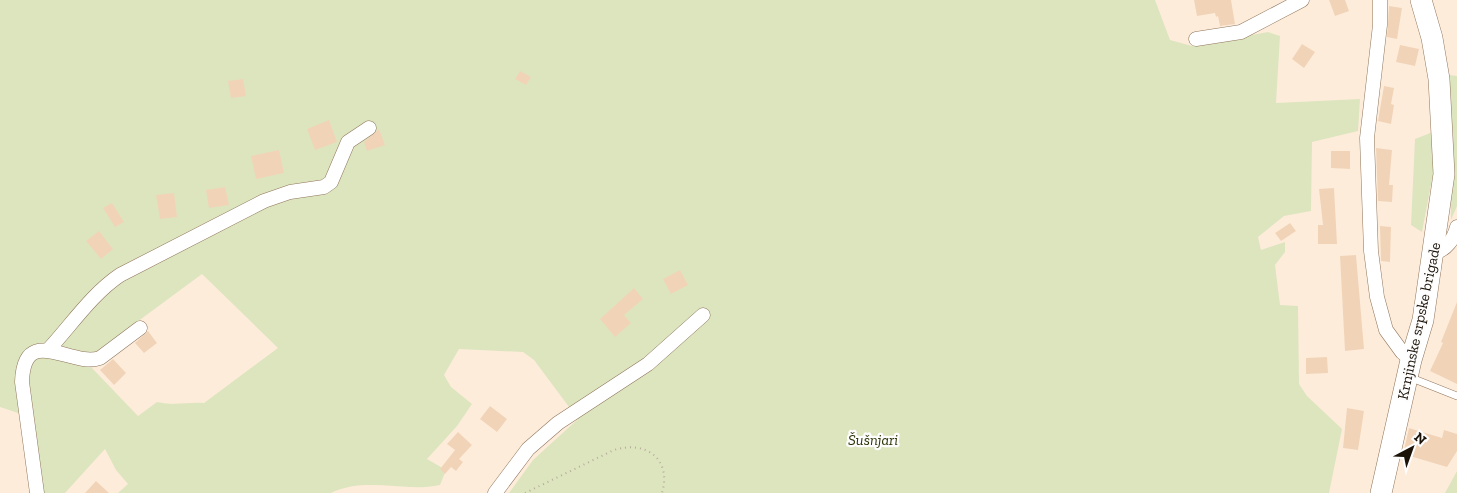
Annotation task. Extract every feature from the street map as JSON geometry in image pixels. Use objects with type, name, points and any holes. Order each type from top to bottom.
[{"type":"main road","name":"Krnjinske srpske brigade","points":[[1381,493],[1423,320],[1444,174],[1439,79],[1421,0]]},
{"type":"street","points":[[1196,39],[1241,32],[1302,0]]},
{"type":"street","points":[[1380,0],[1381,18],[1368,138],[1370,251],[1377,297],[1386,330],[1402,352],[1410,368]]},
{"type":"street","points":[[49,349],[95,296],[120,275],[264,200],[290,192],[324,187],[331,182],[348,142],[369,128]]},
{"type":"street","points":[[1434,254],[1440,252],[1449,244],[1457,227]]},
{"type":"street","points":[[495,493],[534,444],[558,424],[648,364],[703,315]]},
{"type":"street","points":[[37,493],[22,382],[22,369],[27,358],[37,351],[49,349],[82,360],[93,360],[100,358],[140,328]]},
{"type":"lane","points":[[1410,368],[1457,396]]},
{"type":"path","points":[[525,493],[614,450],[627,446],[640,448],[654,454],[663,467],[666,480],[662,493]]},
{"type":"green space","name":"Šušnjari","points":[[0,0],[1155,0],[1170,40],[1192,46],[1268,32],[1280,36],[1276,103],[1360,99],[1358,131],[1312,142],[1311,211],[1284,216],[1258,237],[1261,250],[1285,242],[1285,252],[1275,265],[1280,305],[1298,306],[1299,384],[1307,396],[1342,429],[1329,493],[509,493],[533,460],[578,419],[534,360],[523,352],[459,349],[444,375],[451,387],[472,404],[457,426],[427,459],[446,470],[440,485],[426,487],[372,485],[345,488],[331,493],[118,493],[128,484],[116,470],[105,449],[65,493],[33,493],[33,418],[0,407]],"holes":[[[202,274],[278,348],[204,403],[169,404],[157,402],[138,416],[92,368],[99,350]]]},
{"type":"green space","points":[[1449,75],[1457,76],[1457,206],[1451,220]]},
{"type":"green space","points":[[1433,132],[1435,164],[1422,232],[1411,225],[1415,139]]},
{"type":"green space","points":[[1457,471],[1457,493],[1445,493]]},
{"type":"building","points":[[1194,0],[1231,0],[1235,24],[1220,26],[1218,16],[1216,17],[1215,13],[1197,16]]},
{"type":"building","points":[[1329,0],[1345,0],[1349,11],[1335,16]]},
{"type":"building","points":[[1389,6],[1402,8],[1397,39],[1387,37]]},
{"type":"building","points":[[1302,44],[1315,52],[1304,68],[1292,59]]},
{"type":"building","points":[[1400,45],[1419,49],[1415,66],[1396,62]]},
{"type":"building","points":[[520,71],[531,77],[526,85],[515,79]]},
{"type":"building","points":[[243,79],[246,96],[231,98],[228,81]]},
{"type":"building","points":[[1384,86],[1394,88],[1391,104],[1394,105],[1391,124],[1378,121]]},
{"type":"building","points":[[329,120],[337,142],[315,150],[307,129]]},
{"type":"building","points":[[379,129],[385,145],[367,151],[364,142]]},
{"type":"building","points":[[1376,148],[1392,150],[1389,185],[1393,185],[1392,202],[1378,201]]},
{"type":"building","points":[[279,150],[284,173],[256,179],[251,156]]},
{"type":"building","points":[[1331,151],[1350,151],[1350,169],[1331,168]]},
{"type":"building","points":[[225,187],[229,205],[209,208],[206,190]]},
{"type":"building","points":[[1334,188],[1337,244],[1318,244],[1318,225],[1323,225],[1319,189]]},
{"type":"building","points":[[174,193],[177,217],[160,219],[156,195]]},
{"type":"building","points":[[112,203],[124,222],[115,227],[103,208]]},
{"type":"building","points":[[1290,223],[1296,231],[1281,241],[1275,233]]},
{"type":"building","points":[[1380,226],[1391,227],[1390,262],[1381,261]]},
{"type":"building","points":[[99,231],[113,249],[101,259],[86,241]]},
{"type":"building","points":[[1356,255],[1364,349],[1345,351],[1340,256]]},
{"type":"building","points":[[680,270],[688,285],[671,294],[663,279]]},
{"type":"building","points":[[634,288],[643,299],[624,315],[631,323],[615,337],[600,319]]},
{"type":"building","points":[[1457,302],[1457,384],[1430,371],[1443,343],[1441,342]]},
{"type":"building","points":[[148,331],[157,343],[144,353],[135,343]]},
{"type":"building","points":[[1327,357],[1328,373],[1306,374],[1306,358]]},
{"type":"building","points":[[113,359],[126,373],[114,385],[100,370]]},
{"type":"building","points":[[490,406],[507,419],[497,432],[480,419]]},
{"type":"building","points":[[1347,408],[1364,411],[1358,450],[1343,448]]},
{"type":"building","points":[[1409,428],[1442,438],[1444,430],[1457,434],[1457,451],[1447,467],[1403,454]]},
{"type":"building","points":[[458,432],[472,445],[459,459],[463,462],[456,471],[451,467],[445,474],[440,469],[455,450],[447,444]]},
{"type":"building","points":[[96,481],[109,493],[85,493]]}]
